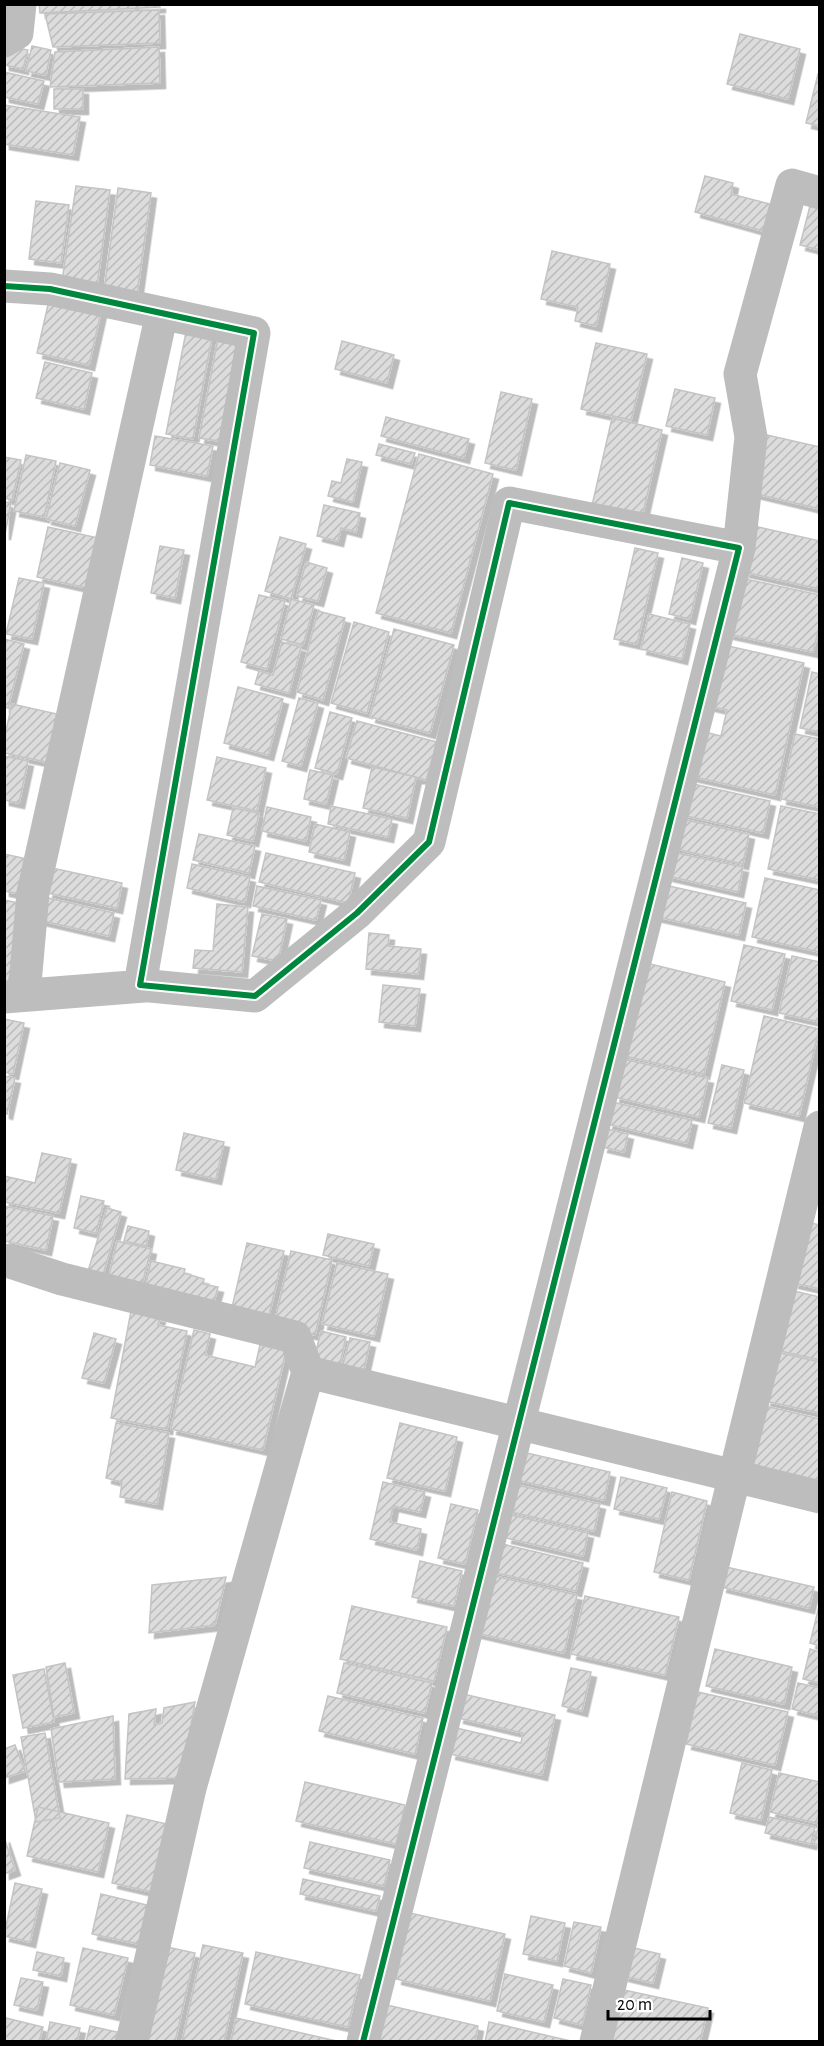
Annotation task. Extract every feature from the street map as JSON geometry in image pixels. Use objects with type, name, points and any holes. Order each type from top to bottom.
[{"type":"street","points":[[4,41],[17,33],[20,4]]},
{"type":"street","points":[[363,2042],[739,548],[751,437],[740,374],[792,185],[819,193]]},
{"type":"street","points":[[4,286],[50,289],[254,333],[140,985],[144,986]]},
{"type":"street","points":[[162,313],[33,893],[14,996],[144,986],[255,996],[357,913],[429,842],[509,502],[739,548]]},
{"type":"street","points":[[596,2042],[819,1127]]},
{"type":"street","points":[[4,1260],[62,1279],[295,1336],[308,1372],[190,1788],[132,2042]]},
{"type":"street","points":[[308,1372],[819,1497]]},
{"type":"building","points":[[39,4],[160,4],[160,7],[40,13]]},
{"type":"building","points":[[159,10],[160,43],[53,47],[45,14]]},
{"type":"building","points":[[740,34],[800,49],[788,99],[727,84]]},
{"type":"building","points":[[4,45],[28,50],[23,69],[4,65]]},
{"type":"building","points":[[32,46],[51,50],[46,75],[26,71]]},
{"type":"building","points":[[159,47],[160,83],[50,87],[55,52]]},
{"type":"building","points":[[4,72],[44,81],[38,104],[4,97]]},
{"type":"building","points":[[818,74],[820,74],[820,126],[806,123]]},
{"type":"building","points":[[54,89],[83,89],[83,109],[54,109]]},
{"type":"building","points":[[4,105],[80,117],[73,155],[4,144]]},
{"type":"building","points":[[705,176],[733,183],[731,194],[770,204],[763,231],[695,212]]},
{"type":"building","points":[[76,186],[110,190],[97,286],[62,281]]},
{"type":"building","points":[[118,188],[151,193],[137,295],[104,290]]},
{"type":"building","points":[[36,201],[69,205],[61,263],[29,259]]},
{"type":"building","points":[[811,202],[820,204],[820,250],[800,245]]},
{"type":"building","points":[[552,251],[610,264],[596,326],[575,321],[578,307],[541,299]]},
{"type":"building","points":[[50,296],[102,307],[89,365],[37,353]]},
{"type":"building","points":[[187,327],[213,332],[193,439],[166,434]]},
{"type":"building","points":[[219,333],[239,337],[219,441],[199,438]]},
{"type":"building","points":[[342,341],[394,355],[387,383],[335,369]]},
{"type":"building","points":[[596,343],[647,354],[631,420],[581,409]]},
{"type":"building","points":[[45,362],[92,373],[84,409],[36,398]]},
{"type":"building","points":[[675,389],[715,398],[707,435],[666,426]]},
{"type":"building","points":[[501,392],[532,399],[516,470],[485,463]]},
{"type":"building","points":[[386,417],[469,439],[464,458],[381,436]]},
{"type":"building","points":[[612,418],[662,430],[641,522],[591,510]]},
{"type":"building","points":[[767,435],[820,447],[820,509],[753,493]]},
{"type":"building","points":[[155,436],[213,446],[207,476],[150,465]]},
{"type":"building","points":[[379,444],[415,453],[411,464],[376,455]]},
{"type":"building","points":[[419,454],[493,474],[451,633],[376,613]]},
{"type":"building","points":[[26,455],[56,461],[44,517],[14,511]]},
{"type":"building","points":[[4,457],[21,460],[12,500],[4,498]]},
{"type":"building","points":[[347,459],[362,462],[353,502],[328,496],[332,481],[341,483]]},
{"type":"building","points":[[60,463],[90,470],[75,526],[46,519]]},
{"type":"building","points":[[4,502],[11,503],[5,534],[4,534]]},
{"type":"building","points":[[324,505],[360,513],[356,532],[341,528],[338,541],[317,536]]},
{"type":"building","points":[[754,526],[820,541],[820,589],[744,572]]},
{"type":"building","points":[[48,527],[103,539],[92,589],[37,577]]},
{"type":"building","points":[[280,537],[306,544],[291,599],[265,591]]},
{"type":"building","points":[[160,546],[184,550],[175,598],[151,593]]},
{"type":"building","points":[[635,548],[658,553],[637,644],[614,639]]},
{"type":"building","points":[[682,558],[703,563],[690,619],[669,614]]},
{"type":"building","points":[[306,562],[327,568],[318,601],[297,596]]},
{"type":"building","points":[[19,578],[44,583],[32,639],[6,634]]},
{"type":"building","points":[[741,578],[820,595],[820,623],[813,652],[728,634]]},
{"type":"building","points":[[259,595],[285,601],[267,669],[241,662]]},
{"type":"building","points":[[291,599],[314,605],[303,645],[281,639]]},
{"type":"building","points":[[318,611],[345,618],[323,700],[297,692]]},
{"type":"building","points":[[649,614],[690,624],[682,659],[641,649]]},
{"type":"building","points":[[354,622],[389,632],[367,713],[331,703]]},
{"type":"building","points":[[394,629],[454,645],[430,733],[370,717]]},
{"type":"building","points":[[4,639],[24,644],[8,708],[4,707]]},
{"type":"building","points":[[282,642],[301,647],[289,693],[255,684],[259,671],[273,675]]},
{"type":"building","points":[[719,644],[804,663],[775,795],[690,776],[700,731],[721,736],[727,710],[705,705]]},
{"type":"building","points":[[812,672],[820,674],[820,732],[800,728]]},
{"type":"building","points":[[238,687],[283,699],[268,755],[224,743]]},
{"type":"building","points":[[299,698],[318,703],[301,766],[282,761]]},
{"type":"building","points":[[12,704],[57,714],[46,762],[4,753],[4,739]]},
{"type":"building","points":[[330,712],[352,718],[337,774],[315,768]]},
{"type":"building","points":[[357,721],[437,742],[426,780],[346,758]]},
{"type":"building","points":[[795,734],[820,739],[820,807],[781,799]]},
{"type":"building","points":[[4,756],[28,761],[19,803],[4,800]]},
{"type":"building","points":[[217,757],[266,768],[257,811],[207,800]]},
{"type":"building","points":[[372,767],[416,777],[407,818],[363,808]]},
{"type":"building","points":[[310,770],[333,775],[326,804],[304,799]]},
{"type":"building","points":[[689,783],[770,801],[763,833],[682,815]]},
{"type":"building","points":[[331,806],[392,819],[388,837],[328,824]]},
{"type":"building","points":[[781,806],[820,814],[820,880],[768,869]]},
{"type":"building","points":[[267,807],[311,817],[306,841],[262,831]]},
{"type":"building","points":[[233,808],[259,813],[253,841],[227,835]]},
{"type":"building","points":[[673,817],[749,834],[743,864],[667,847]]},
{"type":"building","points":[[315,824],[350,832],[344,860],[309,852]]},
{"type":"building","points":[[199,834],[255,846],[249,873],[193,860]]},
{"type":"building","points":[[672,852],[743,867],[738,892],[667,876]]},
{"type":"building","points":[[266,853],[355,873],[348,903],[259,882]]},
{"type":"building","points":[[4,854],[32,860],[25,895],[4,891]]},
{"type":"building","points":[[192,864],[250,877],[245,902],[187,888]]},
{"type":"building","points":[[52,868],[122,883],[117,908],[47,893]]},
{"type":"building","points":[[765,878],[820,890],[820,952],[752,937]]},
{"type":"building","points":[[660,884],[746,903],[739,935],[653,916]]},
{"type":"building","points":[[257,886],[321,900],[316,920],[253,906]]},
{"type":"building","points":[[44,897],[114,913],[109,936],[39,920]]},
{"type":"building","points":[[4,900],[24,904],[7,989],[4,988]]},
{"type":"building","points":[[217,904],[248,907],[242,972],[193,968],[195,950],[213,951]]},
{"type":"building","points":[[262,914],[287,919],[278,961],[252,956]]},
{"type":"building","points":[[369,933],[389,935],[388,946],[421,949],[418,974],[366,969]]},
{"type":"building","points":[[744,945],[785,954],[772,1010],[731,1001]]},
{"type":"building","points":[[792,956],[820,962],[820,1022],[779,1013]]},
{"type":"building","points":[[642,962],[725,982],[704,1074],[620,1055]]},
{"type":"building","points":[[383,985],[420,989],[415,1026],[379,1022]]},
{"type":"building","points":[[764,1016],[819,1029],[799,1116],[744,1103]]},
{"type":"building","points":[[4,1019],[24,1023],[13,1074],[4,1072]]},
{"type":"building","points":[[623,1059],[708,1078],[699,1117],[614,1097]]},
{"type":"building","points":[[722,1065],[744,1070],[731,1128],[708,1123]]},
{"type":"building","points":[[4,1076],[15,1078],[7,1114],[4,1113]]},
{"type":"building","points":[[612,1102],[692,1120],[687,1143],[607,1124]]},
{"type":"building","points":[[607,1129],[628,1134],[624,1152],[602,1147]]},
{"type":"building","points":[[184,1133],[224,1142],[216,1179],[176,1170]]},
{"type":"building","points":[[42,1153],[71,1159],[59,1213],[4,1202],[4,1176],[35,1183]]},
{"type":"building","points":[[81,1196],[104,1201],[96,1233],[74,1228]]},
{"type":"building","points":[[4,1206],[53,1216],[46,1250],[4,1241]]},
{"type":"building","points":[[107,1208],[121,1212],[101,1282],[86,1278]]},
{"type":"building","points":[[807,1222],[820,1225],[820,1289],[793,1283]]},
{"type":"building","points":[[128,1226],[149,1231],[146,1246],[124,1241]]},
{"type":"building","points":[[328,1234],[374,1244],[369,1266],[323,1255]]},
{"type":"building","points":[[117,1241],[151,1249],[140,1293],[107,1285]]},
{"type":"building","points":[[247,1243],[284,1251],[267,1324],[230,1316]]},
{"type":"building","points":[[291,1251],[332,1260],[315,1335],[274,1325]]},
{"type":"building","points":[[151,1261],[185,1269],[184,1273],[204,1279],[203,1284],[218,1287],[212,1309],[144,1292]]},
{"type":"building","points":[[337,1263],[388,1274],[374,1336],[322,1324]]},
{"type":"building","points":[[790,1290],[820,1297],[820,1360],[776,1350]]},
{"type":"building","points":[[131,1311],[160,1317],[158,1325],[187,1331],[167,1429],[111,1418]]},
{"type":"building","points":[[194,1330],[210,1334],[205,1355],[255,1367],[260,1345],[286,1351],[263,1450],[171,1429]]},
{"type":"building","points":[[321,1331],[346,1337],[339,1369],[313,1363]]},
{"type":"building","points":[[94,1333],[116,1339],[104,1383],[82,1378]]},
{"type":"building","points":[[350,1338],[370,1342],[363,1374],[342,1369]]},
{"type":"building","points":[[776,1352],[820,1362],[820,1413],[765,1401]]},
{"type":"building","points":[[761,1405],[820,1419],[820,1488],[745,1471]]},
{"type":"building","points":[[116,1423],[169,1433],[157,1504],[120,1497],[122,1482],[106,1478]]},
{"type":"building","points":[[400,1423],[457,1437],[445,1491],[387,1478]]},
{"type":"building","points":[[518,1451],[610,1472],[604,1500],[512,1479]]},
{"type":"building","points":[[621,1477],[667,1488],[659,1519],[614,1509]]},
{"type":"building","points":[[383,1482],[425,1492],[420,1512],[393,1506],[390,1522],[421,1529],[417,1550],[370,1539]]},
{"type":"building","points":[[513,1484],[600,1504],[594,1531],[507,1511]]},
{"type":"building","points":[[672,1492],[707,1501],[689,1580],[654,1572]]},
{"type":"building","points":[[451,1504],[478,1510],[465,1564],[438,1558]]},
{"type":"building","points":[[511,1515],[588,1533],[583,1556],[506,1538]]},
{"type":"building","points":[[498,1543],[583,1563],[576,1591],[492,1572]]},
{"type":"building","points":[[420,1561],[462,1571],[454,1606],[412,1597]]},
{"type":"building","points":[[726,1567],[814,1587],[809,1608],[721,1587]]},
{"type":"building","points":[[490,1575],[577,1595],[564,1653],[476,1633]]},
{"type":"building","points":[[226,1577],[215,1625],[149,1633],[152,1585]]},
{"type":"building","points":[[585,1596],[679,1617],[665,1675],[571,1654]]},
{"type":"building","points":[[820,1602],[820,1646],[810,1643]]},
{"type":"building","points":[[352,1606],[447,1627],[434,1681],[340,1659]]},
{"type":"building","points":[[715,1649],[792,1667],[784,1704],[706,1686]]},
{"type":"building","points":[[810,1649],[820,1652],[820,1683],[803,1679]]},
{"type":"building","points":[[65,1663],[74,1713],[54,1717],[46,1667]]},
{"type":"building","points":[[344,1663],[432,1683],[425,1713],[337,1693]]},
{"type":"building","points":[[571,1668],[591,1672],[582,1711],[562,1706]]},
{"type":"building","points":[[44,1669],[54,1722],[23,1728],[13,1675]]},
{"type":"building","points":[[798,1683],[820,1688],[820,1716],[792,1709]]},
{"type":"building","points":[[698,1692],[788,1712],[775,1765],[686,1744]]},
{"type":"building","points":[[463,1694],[555,1715],[542,1775],[450,1754],[456,1728],[521,1743],[523,1733],[458,1718]]},
{"type":"building","points":[[328,1696],[423,1718],[415,1754],[319,1731]]},
{"type":"building","points":[[195,1702],[182,1778],[125,1779],[129,1714],[156,1709],[154,1725],[162,1723],[164,1708]]},
{"type":"building","points":[[113,1716],[115,1779],[59,1782],[51,1729]]},
{"type":"building","points":[[45,1733],[60,1818],[36,1822],[21,1737]]},
{"type":"building","points":[[15,1745],[25,1771],[4,1778],[4,1749]]},
{"type":"building","points":[[742,1763],[772,1770],[761,1820],[730,1813]]},
{"type":"building","points":[[779,1773],[820,1782],[820,1809],[816,1823],[770,1812]]},
{"type":"building","points":[[305,1782],[405,1805],[396,1844],[296,1821]]},
{"type":"building","points":[[38,1807],[109,1823],[98,1872],[27,1856]]},
{"type":"building","points":[[127,1815],[167,1824],[152,1892],[112,1883]]},
{"type":"building","points":[[769,1817],[815,1827],[811,1844],[765,1833]]},
{"type":"building","points":[[820,1819],[820,1845],[814,1844]]},
{"type":"building","points":[[4,1837],[15,1870],[4,1874]]},
{"type":"building","points":[[310,1842],[390,1860],[384,1886],[304,1868]]},
{"type":"building","points":[[303,1879],[380,1896],[376,1911],[300,1894]]},
{"type":"building","points":[[15,1883],[42,1889],[30,1942],[4,1936]]},
{"type":"building","points":[[101,1894],[147,1905],[139,1944],[92,1934]]},
{"type":"building","points":[[410,1913],[505,1934],[490,2001],[396,1979]]},
{"type":"building","points":[[531,1916],[565,1923],[557,1961],[523,1954]]},
{"type":"building","points":[[574,1922],[601,1927],[591,1973],[564,1966]]},
{"type":"building","points":[[203,1945],[243,1953],[224,2042],[182,2042]]},
{"type":"building","points":[[167,1947],[195,1953],[175,2042],[145,2042]]},
{"type":"building","points":[[630,1947],[660,1954],[653,1983],[623,1976]]},
{"type":"building","points":[[83,1948],[128,1958],[114,2015],[70,2005]]},
{"type":"building","points":[[37,1952],[64,1958],[61,1976],[33,1970]]},
{"type":"building","points":[[256,1952],[360,1975],[348,2027],[245,2004]]},
{"type":"building","points":[[505,1974],[553,1985],[544,2022],[497,2011]]},
{"type":"building","points":[[21,1978],[43,1982],[37,2010],[14,2005]]},
{"type":"building","points":[[563,1979],[591,1985],[582,2025],[554,2018]]},
{"type":"building","points":[[624,1990],[708,2008],[700,2042],[612,2042]]},
{"type":"building","points":[[387,2005],[478,2026],[475,2042],[379,2042]]},
{"type":"building","points":[[6,2018],[43,2027],[39,2042],[4,2042]]},
{"type":"building","points":[[236,2018],[341,2042],[231,2042]]},
{"type":"building","points":[[50,2022],[80,2028],[77,2042],[46,2042]]},
{"type":"building","points":[[489,2022],[575,2042],[485,2042]]},
{"type":"building","points":[[90,2026],[117,2032],[115,2042],[86,2042]]},
{"type":"cycle path","points":[[4,286],[50,289],[254,333],[140,985],[255,996],[357,913],[429,842],[509,503],[739,548],[363,2042]]}]
